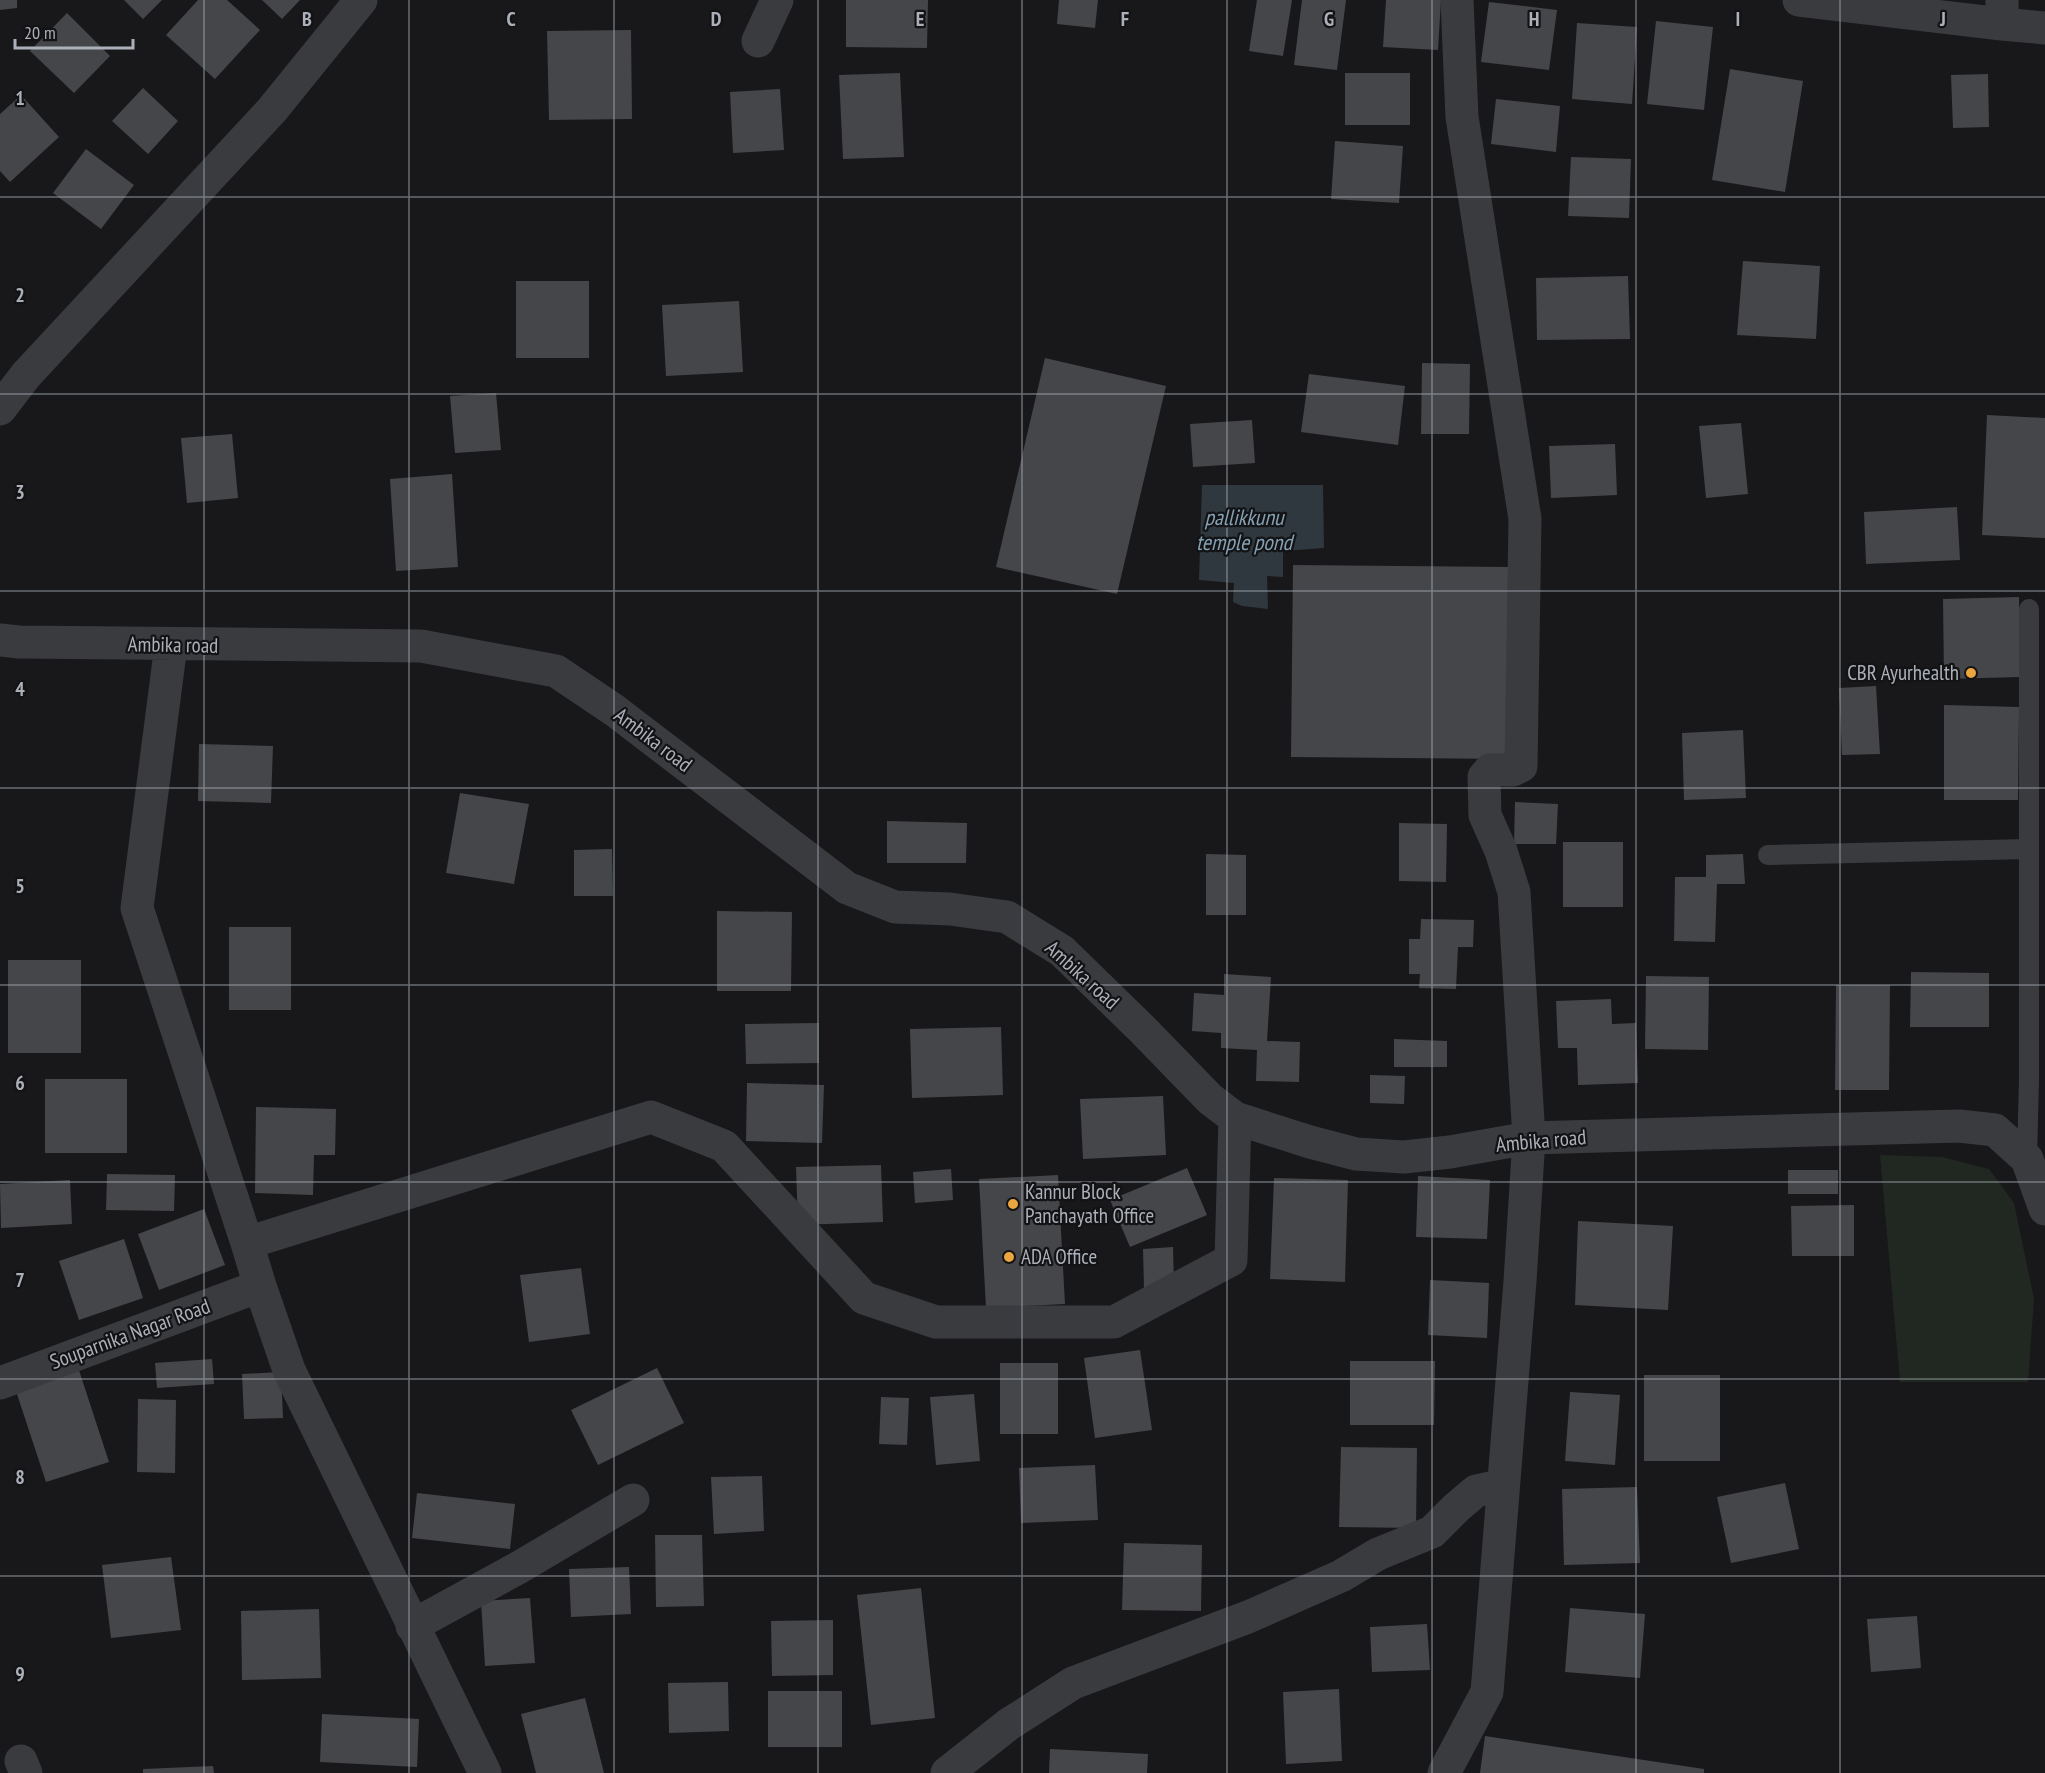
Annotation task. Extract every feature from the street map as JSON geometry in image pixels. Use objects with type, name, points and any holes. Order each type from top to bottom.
[{"type":"street","points":[[0,409],[26,375],[272,110],[361,0]]},
{"type":"street","points":[[758,41],[777,0]]},
{"type":"street","points":[[1444,1773],[1487,1692],[1520,1281],[1529,1138],[1514,892],[1501,851],[1485,816],[1484,777],[1490,770],[1513,770],[1521,766],[1526,519],[1462,117],[1457,0]]},
{"type":"street","points":[[1799,0],[2002,12],[2045,28]]},
{"type":"street","name":"Ambika road","points":[[0,640],[171,645],[421,646],[556,670],[614,710],[847,888],[895,907],[950,909],[1007,917],[1062,951],[1209,1099],[1235,1118],[1310,1142],[1356,1154],[1404,1157],[1450,1152],[1529,1138],[1959,1126],[1995,1130],[2027,1159],[2045,1209]]},
{"type":"street","points":[[171,645],[137,908],[248,1243],[260,1286],[290,1370],[485,1773]]},
{"type":"street","points":[[248,1243],[651,1117],[724,1146],[864,1298],[936,1322],[1114,1322],[1231,1260],[1235,1118]]},
{"type":"street","name":"Souparnika Nagar Road","points":[[0,1383],[260,1286]]},
{"type":"street","points":[[947,1773],[1009,1724],[1073,1683],[1248,1617],[1341,1576],[1377,1554],[1432,1532],[1476,1491],[1503,1485]]},
{"type":"street","points":[[412,1626],[518,1568],[633,1500]]},
{"type":"lane","points":[[2027,1159],[2029,609]]},
{"type":"lane","points":[[1768,855],[2029,849]]},
{"type":"shaded area","points":[[1880,1155],[1942,1157],[1989,1169],[2014,1203],[2034,1299],[2028,1382],[1900,1382]]},
{"type":"water","name":"pallikkunu temple pond","points":[[1202,485],[1323,485],[1324,548],[1283,551],[1283,577],[1267,576],[1268,609],[1242,606],[1233,602],[1234,583],[1199,580]]},
{"type":"building","points":[[0,0],[17,0],[17,8],[0,10]]},
{"type":"building","points":[[124,0],[162,0],[143,19]]},
{"type":"building","points":[[198,0],[227,0],[260,30],[215,79],[166,35]]},
{"type":"building","points":[[262,0],[300,0],[282,19]]},
{"type":"building","points":[[846,0],[928,0],[927,48],[846,47]]},
{"type":"building","points":[[1059,0],[1098,0],[1095,28],[1057,24]]},
{"type":"building","points":[[1257,0],[1292,0],[1283,56],[1249,51]]},
{"type":"building","points":[[1302,0],[1346,0],[1337,70],[1294,65]]},
{"type":"building","points":[[1386,0],[1441,0],[1438,50],[1383,47]]},
{"type":"building","points":[[1489,2],[1557,10],[1549,70],[1481,62]]},
{"type":"building","points":[[67,13],[110,56],[74,93],[30,51]]},
{"type":"building","points":[[1656,21],[1713,27],[1704,110],[1647,104]]},
{"type":"building","points":[[1577,23],[1637,27],[1632,104],[1572,99]]},
{"type":"building","points":[[631,30],[632,119],[549,120],[547,31]]},
{"type":"building","points":[[1730,69],[1803,81],[1785,192],[1712,180]]},
{"type":"building","points":[[900,73],[904,157],[843,159],[839,75]]},
{"type":"building","points":[[1345,73],[1410,73],[1410,125],[1345,125]]},
{"type":"building","points":[[1988,74],[1989,127],[1953,128],[1951,75]]},
{"type":"building","points":[[143,88],[178,121],[148,154],[112,121]]},
{"type":"building","points":[[780,89],[784,150],[733,153],[730,92]]},
{"type":"building","points":[[21,95],[59,137],[10,182],[0,171],[0,114]]},
{"type":"building","points":[[1496,99],[1560,106],[1556,152],[1491,144]]},
{"type":"building","points":[[1335,141],[1403,146],[1399,203],[1331,199]]},
{"type":"building","points":[[86,149],[134,185],[101,229],[53,193]]},
{"type":"building","points":[[1571,157],[1631,159],[1629,218],[1568,216]]},
{"type":"building","points":[[1743,261],[1820,266],[1816,339],[1737,335]]},
{"type":"building","points":[[1628,276],[1630,339],[1537,340],[1536,278]]},
{"type":"building","points":[[516,281],[589,281],[589,358],[516,358]]},
{"type":"building","points":[[739,301],[743,372],[666,376],[662,305]]},
{"type":"building","points":[[1045,358],[1166,386],[1117,594],[996,567]]},
{"type":"building","points":[[1422,363],[1470,364],[1469,434],[1421,434]]},
{"type":"building","points":[[1309,374],[1405,386],[1398,445],[1301,432]]},
{"type":"building","points":[[496,393],[501,450],[455,453],[450,396]]},
{"type":"building","points":[[1987,415],[2045,418],[2045,538],[1982,535]]},
{"type":"building","points":[[1252,420],[1255,463],[1193,467],[1190,424]]},
{"type":"building","points":[[1741,423],[1748,494],[1706,498],[1699,426]]},
{"type":"building","points":[[232,434],[238,498],[187,503],[181,438]]},
{"type":"building","points":[[1615,444],[1617,495],[1551,498],[1549,446]]},
{"type":"building","points":[[452,474],[458,567],[396,571],[390,479]]},
{"type":"building","points":[[1957,507],[1960,560],[1866,564],[1864,512]]},
{"type":"building","points":[[1293,565],[1509,567],[1509,759],[1291,757]]},
{"type":"building","points":[[2019,597],[2020,677],[1944,679],[1943,599]]},
{"type":"building","points":[[1876,686],[1880,754],[1842,755],[1839,688]]},
{"type":"building","points":[[1944,705],[2019,707],[2018,800],[1944,800]]},
{"type":"building","points":[[1743,730],[1746,798],[1684,800],[1682,733]]},
{"type":"building","points":[[199,744],[273,746],[271,803],[198,801]]},
{"type":"building","points":[[460,793],[529,804],[514,884],[446,873]]},
{"type":"building","points":[[1515,802],[1558,804],[1556,844],[1514,844]]},
{"type":"building","points":[[887,821],[967,823],[966,863],[887,863]]},
{"type":"building","points":[[1399,823],[1447,824],[1446,882],[1399,881]]},
{"type":"building","points":[[1563,842],[1623,842],[1623,907],[1563,907]]},
{"type":"building","points":[[612,849],[613,896],[574,896],[574,850]]},
{"type":"building","points":[[1206,854],[1246,855],[1246,915],[1206,915]]},
{"type":"building","points":[[1743,854],[1745,884],[1717,884],[1715,942],[1674,941],[1675,877],[1706,877],[1706,855]]},
{"type":"building","points":[[717,911],[792,912],[791,991],[717,991]]},
{"type":"building","points":[[1421,919],[1474,920],[1473,947],[1458,947],[1456,989],[1419,988],[1420,974],[1409,974],[1409,939],[1420,939]]},
{"type":"building","points":[[229,927],[291,927],[291,1010],[229,1010]]},
{"type":"building","points":[[8,960],[81,960],[81,1053],[8,1053]]},
{"type":"building","points":[[1911,972],[1989,973],[1989,1027],[1910,1027]]},
{"type":"building","points":[[1224,974],[1271,977],[1267,1041],[1300,1042],[1299,1082],[1256,1081],[1257,1050],[1221,1048],[1221,1033],[1192,1031],[1194,993],[1224,995]]},
{"type":"building","points":[[1646,976],[1709,977],[1708,1050],[1645,1049]]},
{"type":"building","points":[[1836,985],[1890,985],[1889,1090],[1835,1090]]},
{"type":"building","points":[[1611,999],[1612,1024],[1636,1023],[1638,1083],[1578,1085],[1577,1048],[1558,1048],[1556,1001]]},
{"type":"building","points":[[819,1023],[819,1063],[746,1064],[745,1024]]},
{"type":"building","points":[[1001,1027],[1003,1095],[912,1098],[910,1029]]},
{"type":"building","points":[[1394,1039],[1447,1041],[1447,1067],[1394,1067]]},
{"type":"building","points":[[1370,1075],[1405,1076],[1404,1104],[1370,1103]]},
{"type":"building","points":[[45,1079],[127,1079],[127,1153],[45,1153]]},
{"type":"building","points":[[747,1083],[824,1085],[822,1143],[746,1141]]},
{"type":"building","points":[[1163,1096],[1166,1155],[1083,1159],[1080,1099]]},
{"type":"building","points":[[256,1107],[336,1109],[335,1155],[314,1155],[313,1195],[255,1193]]},
{"type":"building","points":[[881,1165],[883,1222],[798,1225],[796,1167]]},
{"type":"building","points":[[1187,1168],[1207,1215],[1130,1247],[1110,1200]]},
{"type":"building","points":[[951,1169],[953,1200],[915,1203],[913,1172]]},
{"type":"building","points":[[1788,1170],[1838,1170],[1838,1194],[1788,1194]]},
{"type":"building","points":[[107,1174],[175,1175],[174,1211],[106,1210]]},
{"type":"building","points":[[1058,1175],[1065,1304],[986,1308],[979,1179]]},
{"type":"building","points":[[1418,1176],[1490,1180],[1487,1239],[1416,1237]]},
{"type":"building","points":[[1274,1178],[1348,1180],[1345,1282],[1270,1279]]},
{"type":"building","points":[[70,1180],[72,1224],[1,1228],[0,1184]]},
{"type":"building","points":[[1854,1205],[1854,1256],[1792,1256],[1791,1206]]},
{"type":"building","points":[[204,1209],[225,1265],[159,1290],[138,1234]]},
{"type":"building","points":[[1578,1221],[1673,1226],[1668,1310],[1575,1305]]},
{"type":"building","points":[[124,1239],[143,1298],[79,1320],[59,1261]]},
{"type":"building","points":[[1173,1247],[1174,1287],[1144,1288],[1143,1249]]},
{"type":"building","points":[[581,1268],[590,1334],[529,1342],[520,1275]]},
{"type":"building","points":[[1430,1280],[1489,1283],[1487,1338],[1428,1335]]},
{"type":"building","points":[[1140,1350],[1152,1430],[1095,1438],[1084,1358]]},
{"type":"building","points":[[212,1359],[214,1384],[157,1388],[155,1363]]},
{"type":"building","points":[[76,1361],[109,1462],[46,1482],[13,1382]]},
{"type":"building","points":[[1350,1361],[1435,1361],[1434,1425],[1350,1425]]},
{"type":"building","points":[[1000,1363],[1058,1363],[1058,1434],[1000,1434]]},
{"type":"building","points":[[657,1368],[684,1423],[598,1465],[571,1410]]},
{"type":"building","points":[[281,1372],[283,1418],[244,1419],[242,1374]]},
{"type":"building","points":[[1644,1375],[1720,1375],[1720,1461],[1644,1461]]},
{"type":"building","points":[[1570,1392],[1620,1395],[1615,1465],[1565,1461]]},
{"type":"building","points":[[974,1394],[980,1461],[936,1465],[930,1397]]},
{"type":"building","points":[[881,1397],[909,1398],[907,1445],[879,1444]]},
{"type":"building","points":[[138,1399],[176,1400],[175,1473],[137,1472]]},
{"type":"building","points":[[1341,1447],[1417,1448],[1416,1528],[1339,1527]]},
{"type":"building","points":[[1095,1465],[1098,1520],[1021,1523],[1019,1468]]},
{"type":"building","points":[[762,1476],[764,1531],[714,1534],[711,1477]]},
{"type":"building","points":[[1785,1483],[1799,1549],[1731,1563],[1717,1497]]},
{"type":"building","points":[[1637,1487],[1640,1563],[1564,1565],[1562,1489]]},
{"type":"building","points":[[417,1493],[515,1504],[510,1549],[412,1538]]},
{"type":"building","points":[[655,1535],[702,1535],[704,1606],[656,1607]]},
{"type":"building","points":[[1124,1543],[1202,1545],[1201,1611],[1122,1610]]},
{"type":"building","points":[[171,1557],[181,1630],[111,1638],[102,1565]]},
{"type":"building","points":[[629,1567],[631,1614],[571,1617],[569,1569]]},
{"type":"building","points":[[921,1588],[935,1718],[871,1725],[857,1595]]},
{"type":"building","points":[[530,1598],[535,1663],[485,1666],[481,1601]]},
{"type":"building","points":[[1570,1608],[1645,1614],[1640,1678],[1565,1672]]},
{"type":"building","points":[[319,1609],[321,1678],[242,1680],[241,1611]]},
{"type":"building","points":[[1917,1616],[1921,1668],[1871,1672],[1867,1619]]},
{"type":"building","points":[[833,1620],[833,1675],[772,1676],[771,1621]]},
{"type":"building","points":[[1427,1624],[1430,1670],[1372,1672],[1370,1627]]},
{"type":"building","points":[[728,1682],[729,1731],[669,1733],[668,1683]]},
{"type":"building","points":[[1339,1689],[1342,1761],[1286,1764],[1283,1692]]},
{"type":"building","points":[[768,1691],[842,1691],[842,1747],[768,1747]]},
{"type":"building","points":[[585,1698],[604,1773],[536,1773],[521,1714]]},
{"type":"building","points":[[322,1714],[419,1719],[417,1767],[320,1762]]},
{"type":"building","points":[[1485,1736],[1704,1769],[1704,1773],[1480,1773]]},
{"type":"building","points":[[1050,1749],[1148,1754],[1147,1773],[1049,1773]]},
{"type":"building","points":[[213,1766],[214,1773],[143,1773],[143,1769]]},
{"type":"place","name":"CBR Ayurhealth","points":[[1971,673]]},
{"type":"place","name":"Kannur Block Panchayath Office","points":[[1013,1204]]},
{"type":"place","name":"ADA Office","points":[[1009,1257]]}]
